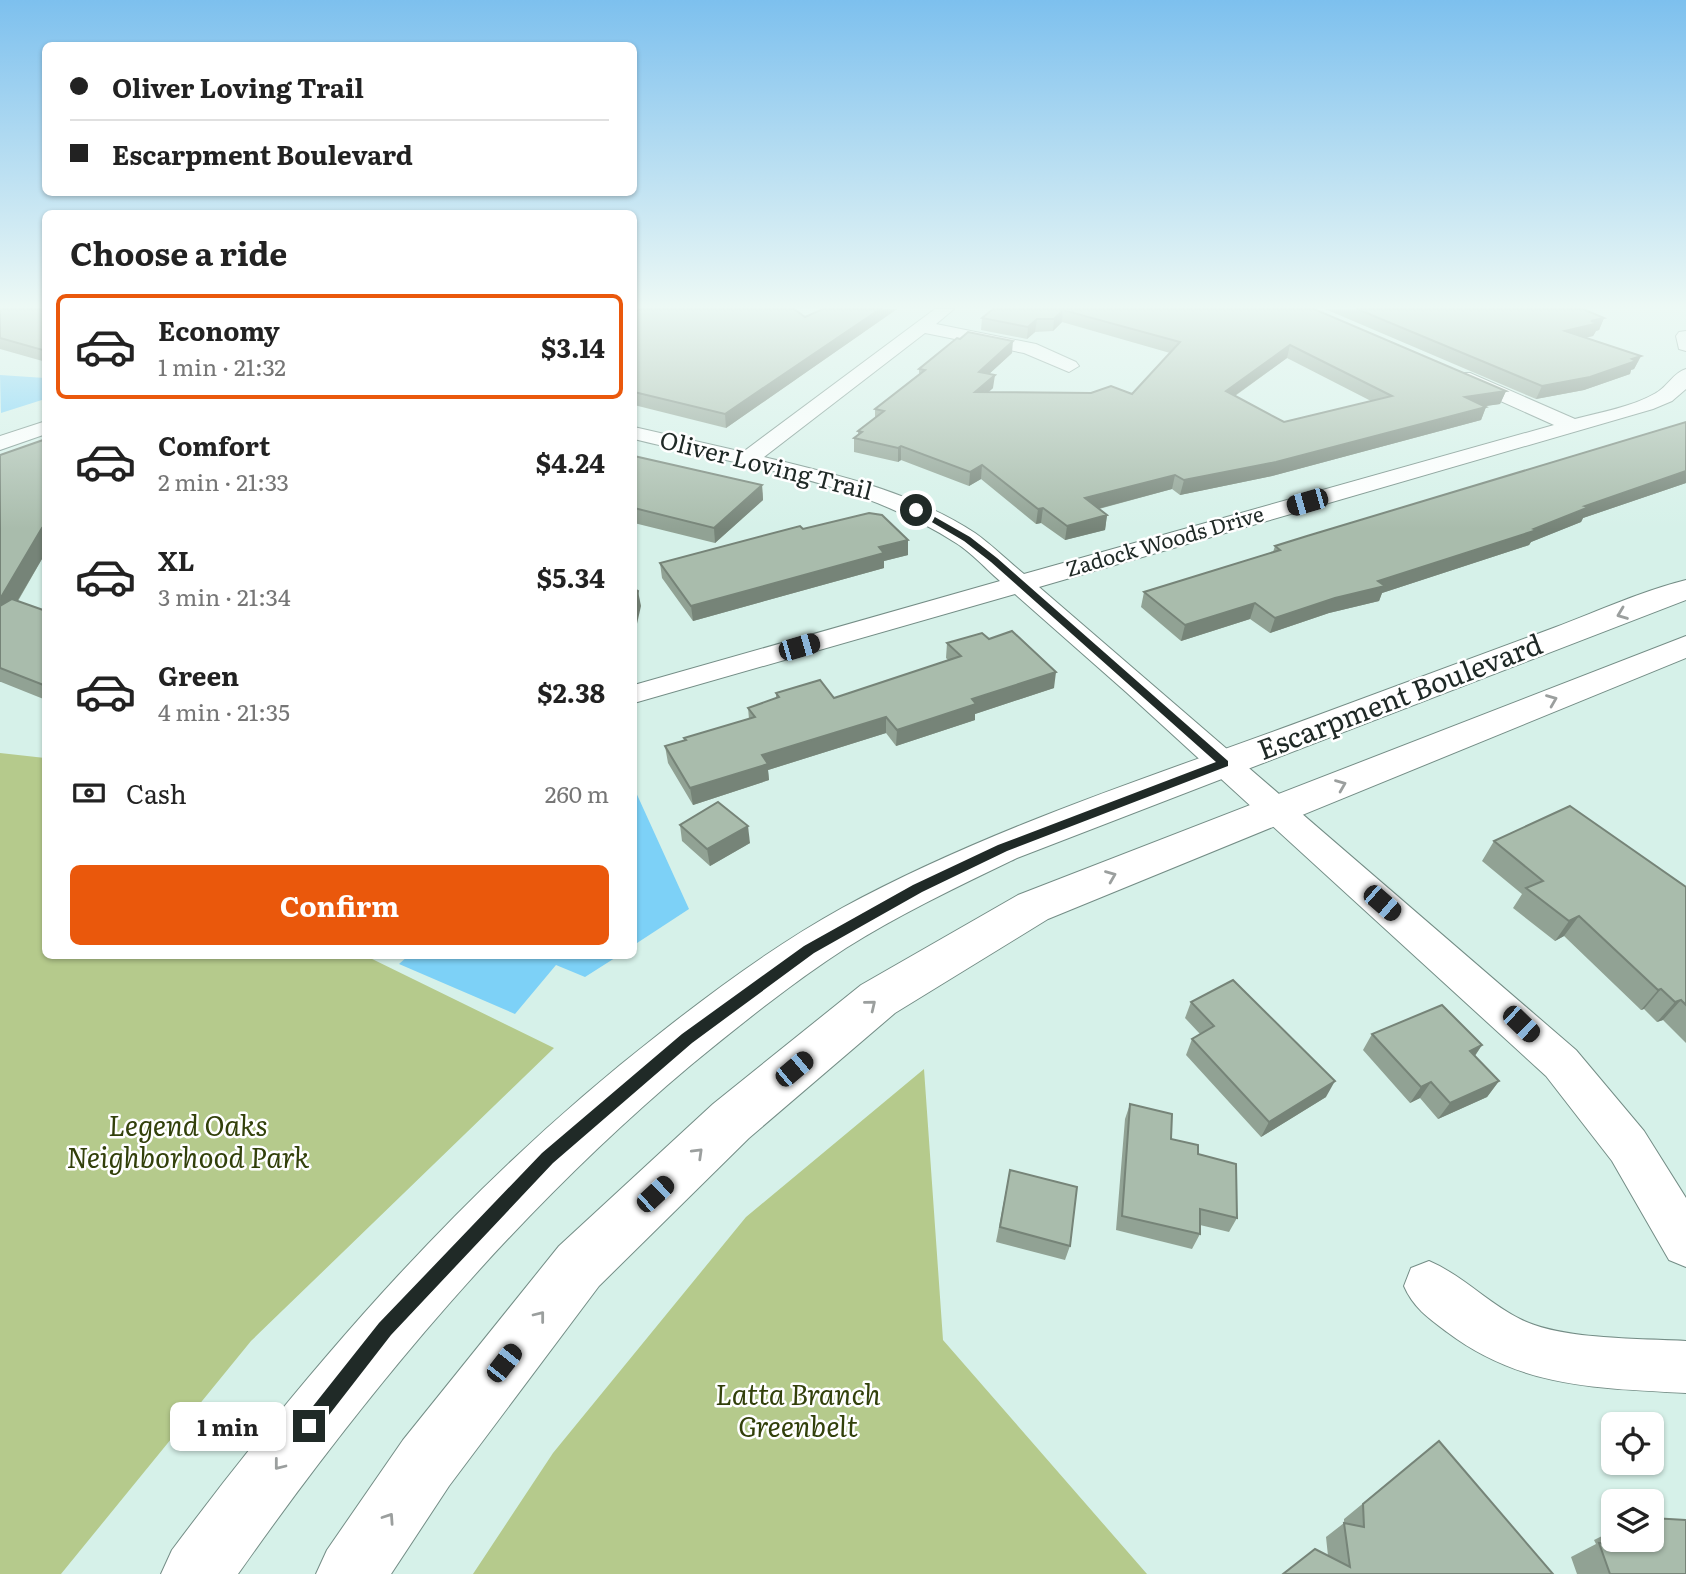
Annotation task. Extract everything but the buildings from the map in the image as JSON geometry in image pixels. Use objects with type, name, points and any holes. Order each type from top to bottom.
[{"type":"main road","name":"Escarpment Boulevard","points":[[196,1574],[385,1329],[547,1158],[687,1038],[809,950],[917,889],[1003,848],[1686,589]]},
{"type":"main road","points":[[351,1574],[426,1463],[579,1266],[731,1121],[878,999],[1033,907],[1686,646]]},
{"type":"street","points":[[748,459],[849,382]]},
{"type":"street","points":[[1474,382],[1573,426]]},
{"type":"street","name":"Zadock Woods Drive","points":[[637,693],[1573,426],[1664,398],[1676,390],[1681,382]]},
{"type":"street","points":[[0,443],[42,428]]},
{"type":"street","name":"Oliver Loving Trail","points":[[637,434],[863,488],[916,510],[967,539],[1562,1063],[1628,1146],[1686,1243]]},
{"type":"street","points":[[1429,1286],[1471,1320],[1511,1341],[1549,1355],[1686,1367]]},
{"type":"green space","name":"Legend Oaks Neighborhood Park","points":[[0,753],[42,758],[42,959],[372,959],[554,1048],[251,1341],[61,1574],[0,1574]]},
{"type":"green space","name":"Latta Branch Greenbelt","points":[[924,1069],[943,1340],[1147,1574],[473,1574],[553,1453],[746,1217]]},
{"type":"water","points":[[0,382],[42,382],[42,400],[1,413]]},
{"type":"water","points":[[637,795],[689,909],[637,943]]},
{"type":"water","points":[[405,959],[613,959],[585,977],[556,965],[515,1014],[399,964]]},
{"type":"route","points":[[309,1426],[385,1329],[547,1158],[687,1038],[809,950],[917,889],[1003,848],[1224,763],[994,560],[967,539],[916,510]]}]
